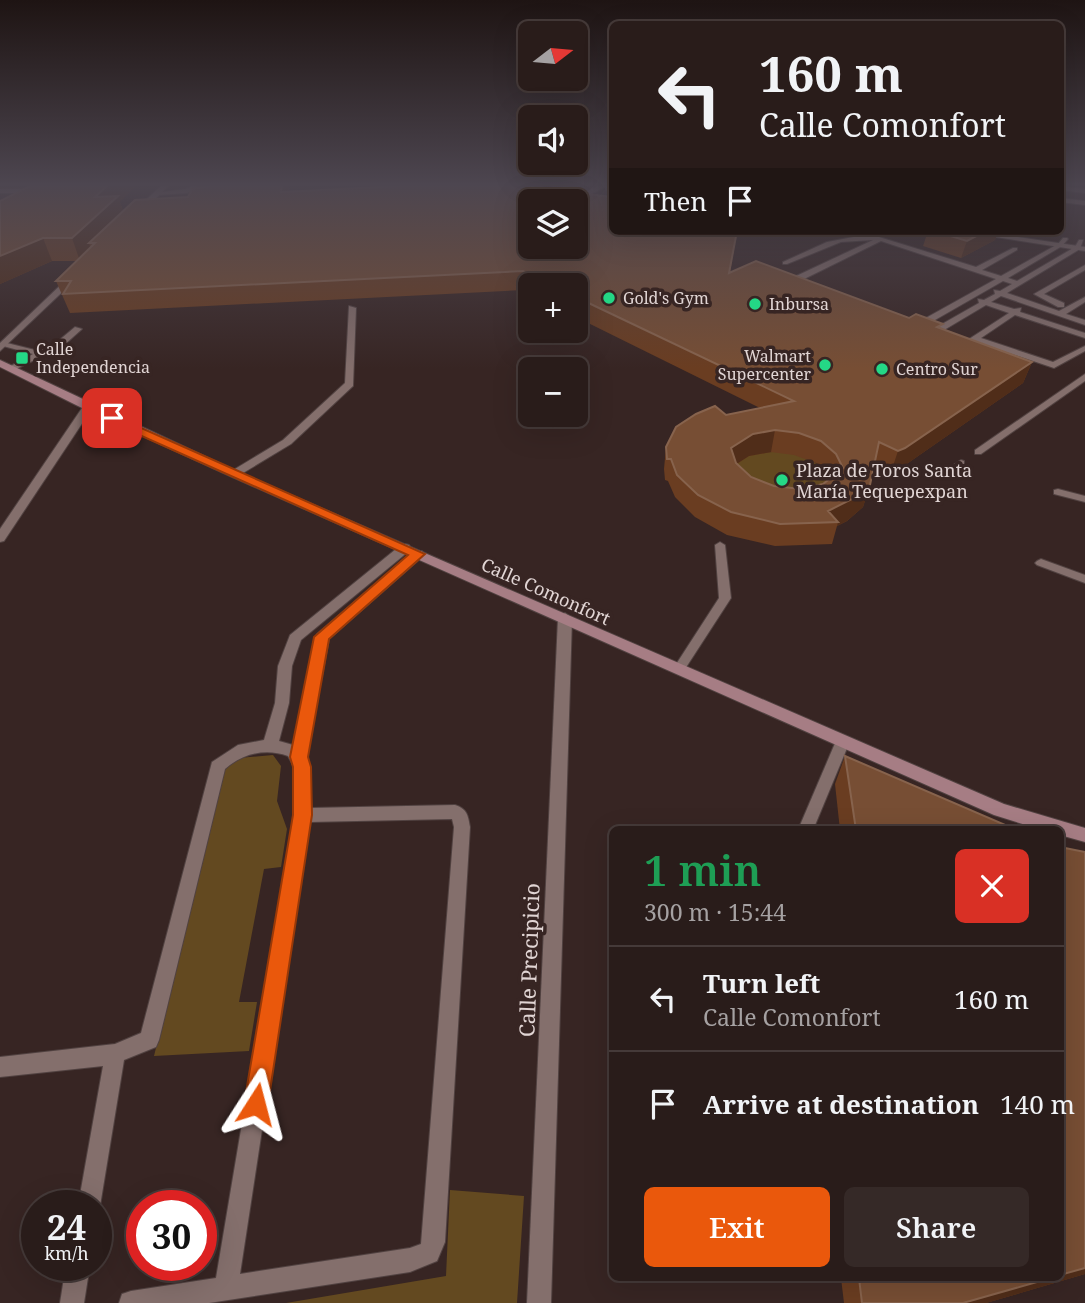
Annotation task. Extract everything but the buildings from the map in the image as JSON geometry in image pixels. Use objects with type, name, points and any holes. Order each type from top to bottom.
[{"type":"main road","name":"Calle Comonfort","points":[[6,366],[234,474],[1000,810],[1054,826]]},
{"type":"main road","name":"Calle Comonfort","points":[[1064,829],[1085,835]]},
{"type":"street","points":[[3,346],[80,270]]},
{"type":"street","points":[[234,474],[287,442],[349,384],[352,308]]},
{"type":"street","points":[[0,538],[88,407]]},
{"type":"street","points":[[226,1288],[302,815],[302,767],[299,757],[322,637],[336,622],[375,592],[412,551]]},
{"type":"street","points":[[270,745],[282,704],[285,666],[295,638],[412,551]]},
{"type":"street","name":"Calle Precipicio","points":[[539,1303],[565,618]]},
{"type":"street","points":[[0,1067],[115,1054],[144,1044],[154,1030],[218,766],[235,753],[270,745],[285,747],[299,757]]},
{"type":"street","points":[[131,1303],[410,1261],[429,1253],[433,1242],[463,827],[460,815],[449,811],[302,815]]},
{"type":"street","points":[[92,1190],[115,1054]]},
{"type":"street","points":[[72,1303],[75,1281]]},
{"type":"lane","points":[[785,263],[822,247]]},
{"type":"lane","points":[[809,289],[793,282],[864,247]]},
{"type":"lane","points":[[904,247],[1017,283]]},
{"type":"lane","points":[[915,328],[1004,279],[1054,247]]},
{"type":"lane","points":[[932,334],[1079,247]]},
{"type":"lane","points":[[976,270],[1015,249]]},
{"type":"lane","points":[[1069,309],[1038,294],[1085,267]]},
{"type":"lane","points":[[1068,277],[1076,280]]},
{"type":"lane","points":[[986,289],[993,298],[1085,337]]},
{"type":"lane","points":[[971,297],[993,298],[1060,314],[1085,323]]},
{"type":"lane","points":[[1060,314],[1085,299]]},
{"type":"lane","points":[[1018,310],[1085,330]]},
{"type":"lane","points":[[905,324],[964,345],[1018,310]]},
{"type":"lane","points":[[6,366],[41,354],[78,329]]},
{"type":"lane","points":[[975,339],[1054,365],[1085,348]]},
{"type":"lane","points":[[3,346],[41,354]]},
{"type":"lane","points":[[978,452],[1085,377]]},
{"type":"lane","points":[[941,477],[961,463]]},
{"type":"lane","points":[[1058,492],[1085,499]]},
{"type":"lane","points":[[679,669],[725,598],[720,545]]},
{"type":"lane","points":[[1041,563],[1085,579]]},
{"type":"lane","points":[[807,826],[843,741]]},
{"type":"shaded area","name":"Plaza de Toros Santa María Tequepexpan","points":[[783,452],[812,461],[829,475],[833,482],[818,506],[731,471],[746,457]]},
{"type":"shaded area","points":[[273,755],[281,766],[277,801],[287,829],[281,867],[264,869],[239,1002],[257,1002],[249,1051],[154,1056],[225,769],[238,758]]},
{"type":"shaded area","points":[[450,1190],[524,1196],[517,1303],[286,1303],[446,1276]]},
{"type":"place","name":"Gold's Gym","points":[[609,298]]},
{"type":"place","name":"Inbursa","points":[[755,304]]},
{"type":"place","name":"Calle Independencia","points":[[22,358]]},
{"type":"place","name":"Walmart Supercenter","points":[[825,365]]},
{"type":"place","name":"Centro Sur","points":[[882,369]]},
{"type":"place","name":"Plaza de Toros Santa María Tequepexpan","points":[[782,480]]},
{"type":"route","points":[[112,418],[418,554],[336,622],[322,637],[299,757],[302,767],[302,815],[256,1104]]}]
